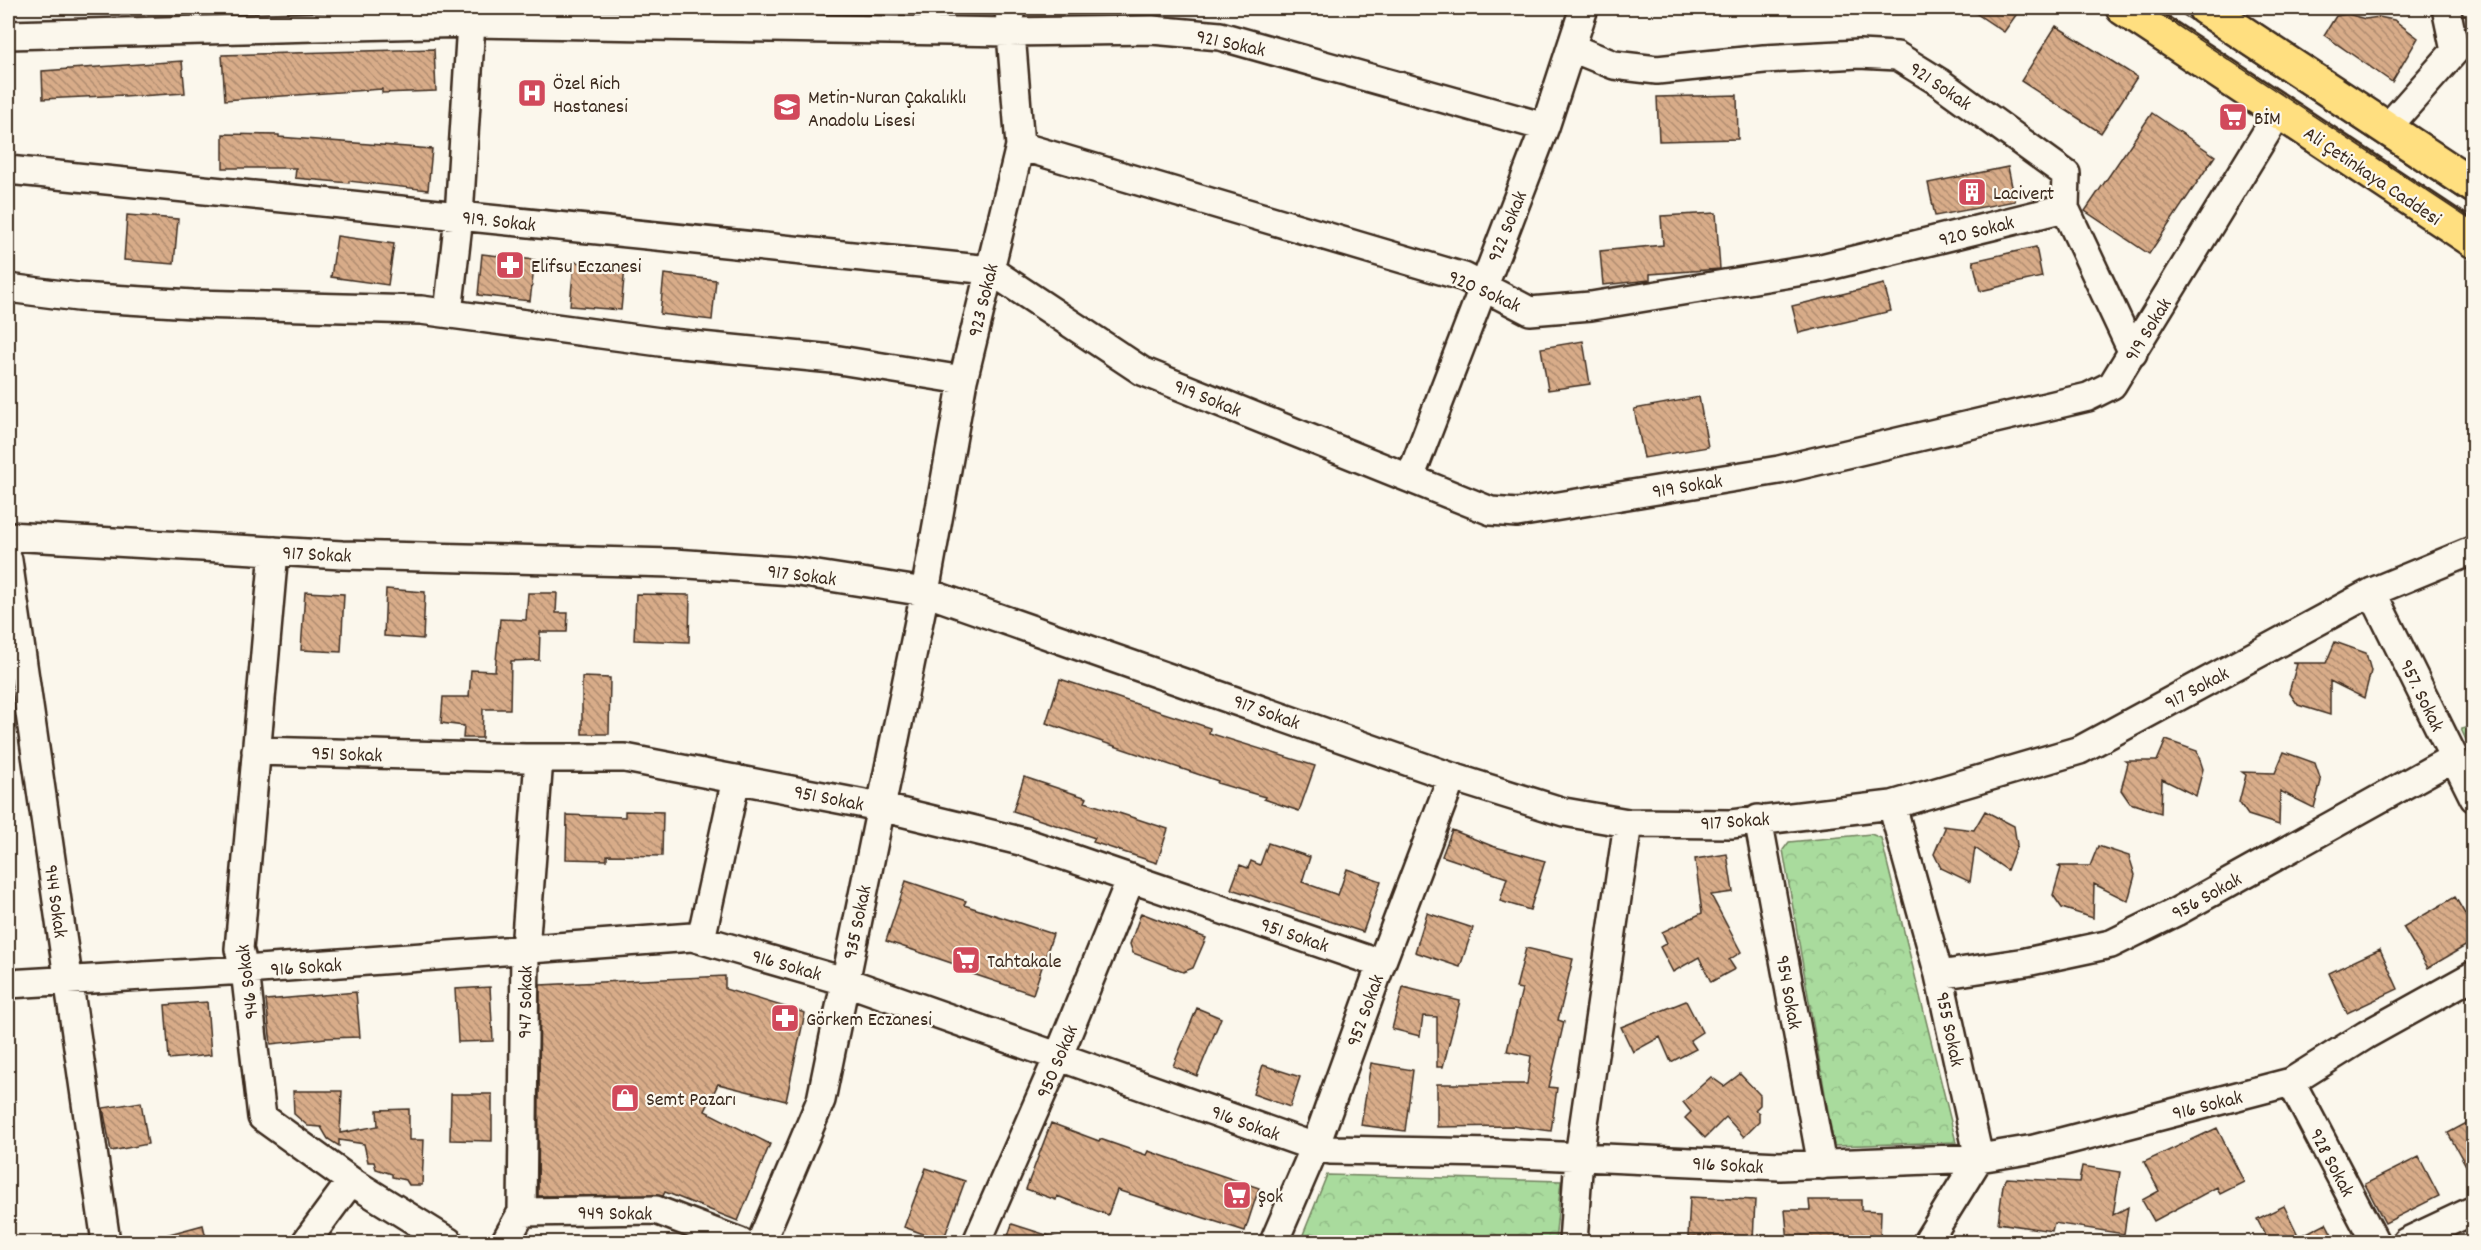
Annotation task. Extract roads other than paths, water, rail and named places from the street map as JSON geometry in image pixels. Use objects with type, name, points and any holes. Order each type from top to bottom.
[{"type":"main road","name":"Ali Çetinkaya Caddesi","points":[[2123,8],[2474,241]]},
{"type":"main road","points":[[2205,8],[2474,186]]},
{"type":"street","name":"922 Sokak","points":[[1410,478],[1545,127],[1584,8]]},
{"type":"street","points":[[2386,129],[2464,51],[2446,8]]},
{"type":"street","name":"921 Sokak","points":[[8,35],[470,15],[1009,20],[1220,36],[1545,127]]},
{"type":"street","points":[[448,313],[459,216],[470,15]]},
{"type":"street","name":"923 Sokak","points":[[925,592],[963,380],[1020,146],[1009,20]]},
{"type":"street","name":"921 Sokak","points":[[1572,48],[1614,65],[1658,70],[1764,58],[1859,54],[1897,56],[1939,82],[2066,174],[2065,208],[2133,353]]},
{"type":"street","name":"919 Sokak","points":[[990,270],[1142,371],[1491,511],[1517,513],[1779,470],[2088,398],[2112,385],[2279,112]]},
{"type":"street","name":"920 Sokak","points":[[1020,146],[1453,274],[1530,311],[1591,306],[1821,268],[2065,208]]},
{"type":"street","name":"919. Sokak","points":[[8,170],[990,270]]},
{"type":"street","points":[[8,288],[78,297],[193,304],[422,310],[660,342],[833,359],[963,380]]},
{"type":"street","name":"917 Sokak","points":[[8,536],[274,551],[685,564],[792,571],[925,592],[1452,777],[1564,812],[1628,823],[1731,824],[1758,819],[1892,805],[2080,750],[2372,592],[2474,550]]},
{"type":"street","name":"946 Sokak","points":[[274,551],[239,949],[245,970],[262,1117],[351,1181],[449,1242]]},
{"type":"street","name":"944 Sokak","points":[[8,560],[106,1242]]},
{"type":"street","name":"935 Sokak","points":[[761,1242],[821,1100],[925,592]]},
{"type":"street","name":"957. Sokak","points":[[2372,592],[2474,798]]},
{"type":"street","name":"951 Sokak","points":[[256,751],[625,758],[736,779],[880,807],[1024,842],[1381,964]]},
{"type":"street","name":"947 Sokak","points":[[505,1242],[522,1212],[525,950],[539,758]]},
{"type":"street","name":"956 Sokak","points":[[1939,975],[2026,962],[2111,944],[2176,912],[2453,758]]},
{"type":"street","name":"952 Sokak","points":[[1274,1242],[1315,1147],[1452,777]]},
{"type":"street","points":[[700,939],[736,779]]},
{"type":"street","name":"955 Sokak","points":[[1892,805],[1939,975],[1979,1158]]},
{"type":"street","name":"954 Sokak","points":[[1758,819],[1822,1165]]},
{"type":"street","points":[[1573,1242],[1579,1157],[1628,823]]},
{"type":"street","name":"950 Sokak","points":[[976,1242],[1059,1055],[1131,878]]},
{"type":"street","name":"916 Sokak","points":[[8,984],[245,970],[692,937],[844,981],[1315,1147],[1331,1150],[1579,1157],[1780,1166],[1979,1158],[2034,1149],[2291,1082],[2366,1035],[2474,975]]},
{"type":"street","name":"928 Sokak","points":[[2291,1082],[2375,1242]]},
{"type":"street","points":[[1927,1242],[1979,1158]]},
{"type":"street","points":[[306,1242],[351,1181]]},
{"type":"street","name":"949 Sokak","points":[[522,1212],[656,1210],[740,1242]]},
{"type":"street","points":[[2406,1242],[2474,1210]]},
{"type":"tram line","points":[[2151,8],[2474,222]]},
{"type":"tram line","points":[[2173,8],[2474,208]]},
{"type":"place","name":"Özel Rich Hastanesi","points":[[532,93]]},
{"type":"place","name":"Metin-Nuran Çakalıklı Anadolu Lisesi","points":[[787,107]]},
{"type":"place","name":"BİM","points":[[2233,117]]},
{"type":"place","name":"Lacivert","points":[[1972,192]]},
{"type":"place","name":"Elifsu Eczanesi","points":[[510,265]]},
{"type":"place","name":"Tahtakale","points":[[966,960]]},
{"type":"place","name":"Görkem Eczanesi","points":[[785,1018]]},
{"type":"place","name":"Semt Pazarı","points":[[625,1098]]},
{"type":"place","name":"Şok","points":[[1237,1195]]}]
